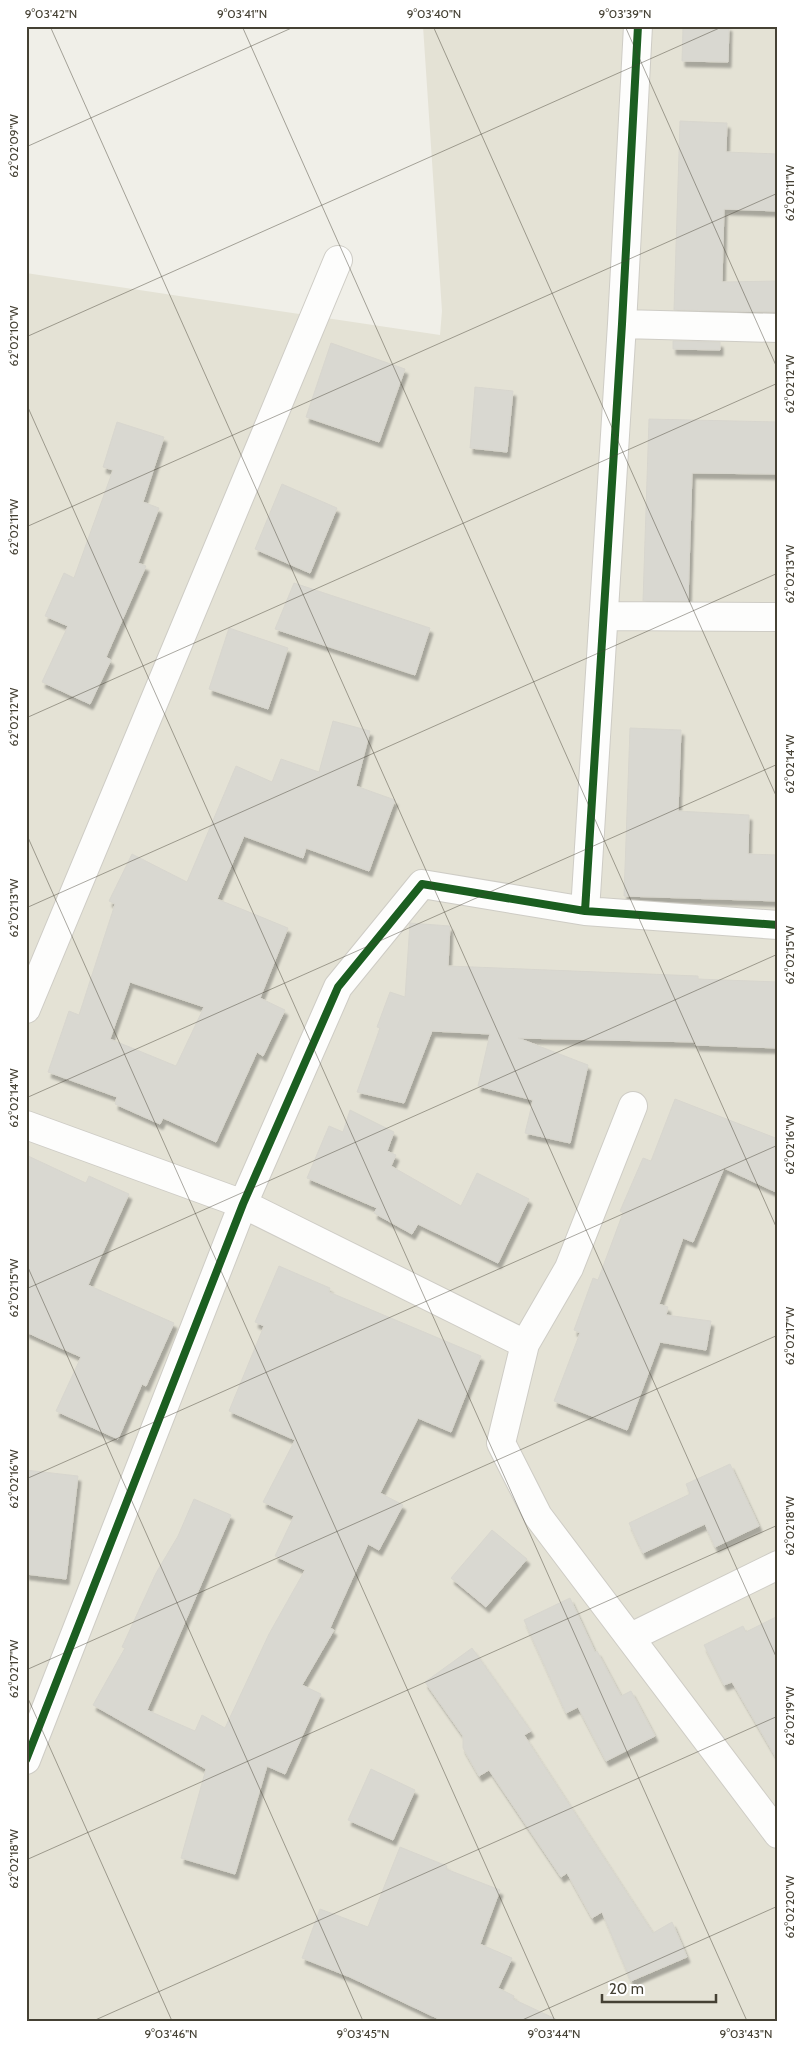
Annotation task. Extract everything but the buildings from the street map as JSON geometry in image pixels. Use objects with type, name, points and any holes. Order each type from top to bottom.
[{"type":"street","points":[[585,911],[622,324],[638,26]]},
{"type":"street","points":[[26,1009],[338,260]]},
{"type":"street","points":[[622,324],[778,328]]},
{"type":"street","points":[[604,616],[778,617]]},
{"type":"street","points":[[26,1760],[243,1204],[338,987],[422,884],[585,911],[778,924]]},
{"type":"street","points":[[633,1106],[569,1268],[525,1344],[501,1443],[538,1516],[778,1834]]},
{"type":"street","points":[[26,1125],[243,1204],[525,1344]]},
{"type":"street","points":[[631,1637],[778,1565]]},
{"type":"shaded area","points":[[423,26],[778,26],[778,2021],[26,2021],[26,273],[440,335],[442,311]]},
{"type":"cycle path","points":[[585,911],[622,324],[638,26]]},
{"type":"cycle path","points":[[26,1760],[243,1204],[338,987],[422,884],[585,911],[778,925]]}]
